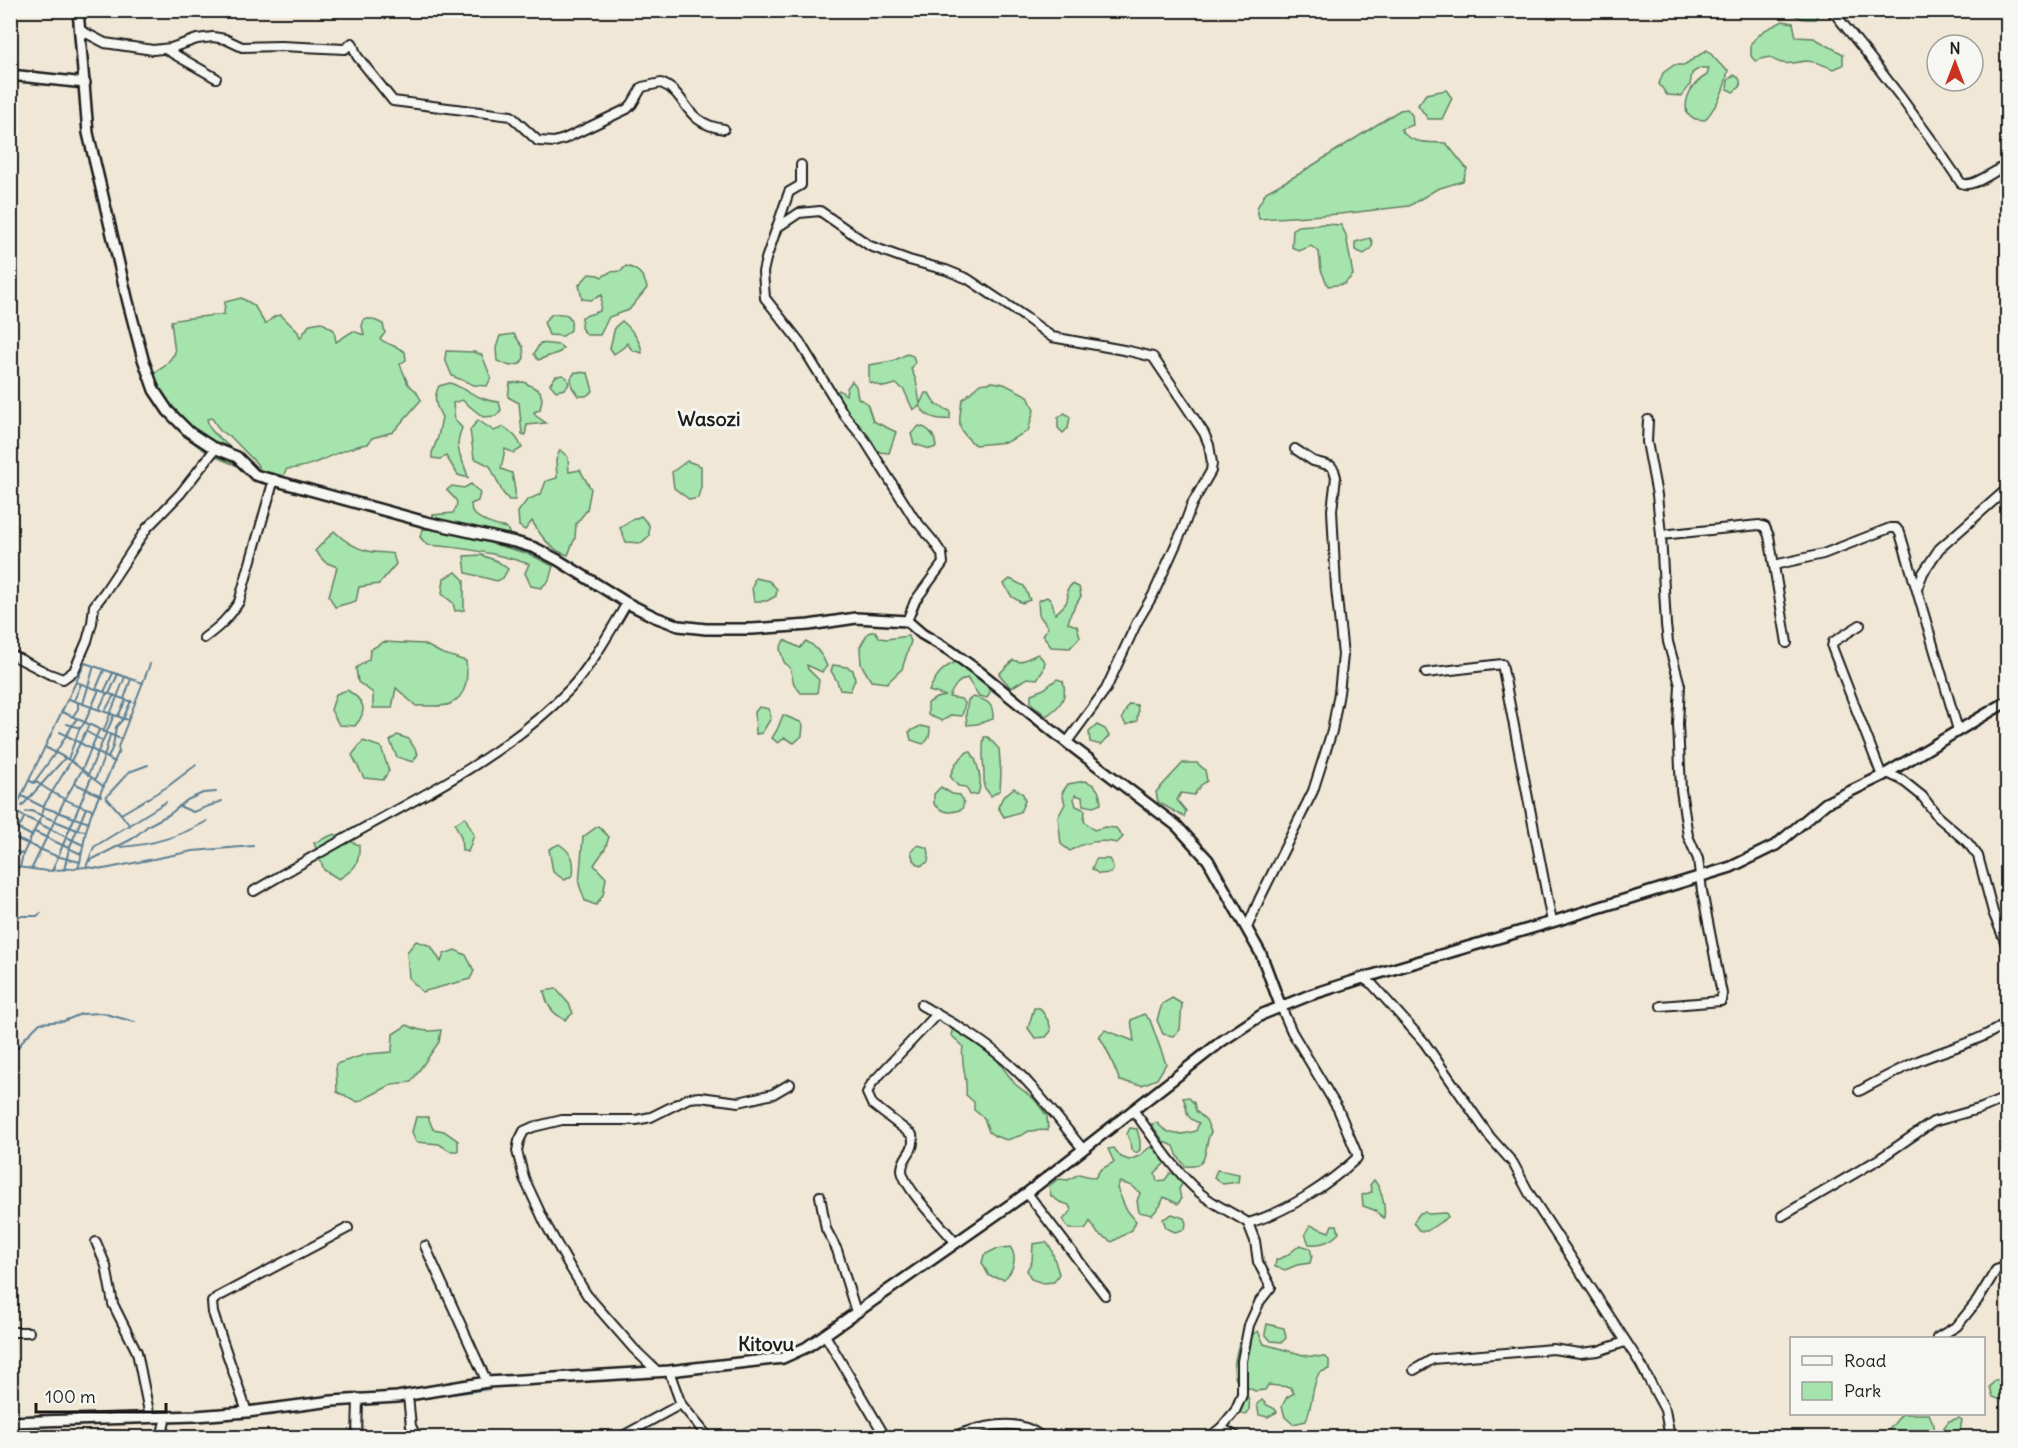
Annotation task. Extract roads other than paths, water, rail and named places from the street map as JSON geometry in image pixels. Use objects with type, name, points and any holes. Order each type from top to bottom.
[{"type":"street","points":[[78,10],[88,133],[143,359],[154,390],[168,411],[189,432],[237,457],[255,475],[426,522],[535,548],[627,603],[679,626],[752,630],[856,618],[907,621],[922,634],[949,650],[981,674],[1177,826],[1208,860],[1247,928],[1261,954],[1292,1032],[1338,1109],[1357,1154],[1357,1158],[1293,1205],[1267,1218],[1248,1223]]},
{"type":"street","points":[[1830,10],[1879,68],[1937,146],[1961,183],[1973,184],[2007,165]]},
{"type":"street","points":[[80,30],[105,44],[153,50],[213,37],[225,39],[242,47],[345,49],[352,43],[357,56],[393,101],[511,116],[534,140],[541,142],[564,140],[621,112],[632,104],[642,87],[661,83],[673,89],[691,114],[702,123],[708,127],[724,129]]},
{"type":"street","points":[[165,49],[216,78]]},
{"type":"street","points":[[10,75],[85,83]]},
{"type":"street","points":[[801,165],[801,185],[789,192],[762,272],[765,298],[799,341],[845,416],[864,439],[913,517],[942,555],[943,563],[915,601],[907,621]]},
{"type":"street","points":[[778,227],[792,216],[820,211],[870,246],[968,279],[1052,337],[1153,357],[1204,433],[1212,463],[1210,471],[1192,504],[1153,595],[1137,622],[1106,688],[1067,742]]},
{"type":"street","points":[[1648,420],[1647,442],[1657,495],[1666,625],[1680,685],[1678,724],[1681,790],[1688,836],[1698,859],[1722,998],[1721,1001],[1661,1006]]},
{"type":"street","points":[[10,654],[63,679],[74,671],[87,641],[92,623],[93,606],[147,528],[180,494],[216,448]]},
{"type":"street","points":[[1247,928],[1313,791],[1332,731],[1339,693],[1342,646],[1332,510],[1336,477],[1331,466],[1313,461],[1295,449]]},
{"type":"street","points":[[204,638],[221,626],[239,602],[274,480]]},
{"type":"street","points":[[1917,589],[1923,573],[1939,549],[2007,488]]},
{"type":"street","points":[[1661,535],[1759,525],[1765,527],[1769,536],[1787,643]]},
{"type":"street","points":[[1774,565],[1810,558],[1890,528],[1896,528],[1900,533],[1912,571],[1958,730]]},
{"type":"street","points":[[1912,571],[1918,574],[1923,573]]},
{"type":"street","points":[[254,891],[467,771],[514,737],[570,689],[604,641],[627,603]]},
{"type":"street","points":[[1860,625],[1833,642],[1832,647],[1884,775]]},
{"type":"street","points":[[1426,674],[1503,664],[1552,922]]},
{"type":"street","points":[[10,1422],[247,1412],[358,1398],[408,1396],[487,1383],[658,1372],[783,1358],[807,1347],[825,1335],[1027,1193],[1222,1041],[1263,1014],[1310,995],[1364,978],[1731,867],[1776,845],[1826,803],[1884,775],[2007,701]]},
{"type":"street","points":[[1884,775],[1902,780],[1922,796],[1934,813],[1967,842],[1978,856],[1993,912],[2007,949]]},
{"type":"street","points":[[1364,978],[1424,1042],[1490,1137],[1514,1163],[1529,1193],[1640,1363],[1665,1410],[1670,1437]]},
{"type":"street","points":[[921,1005],[1000,1055],[1025,1080],[1083,1149]]},
{"type":"street","points":[[937,1014],[872,1083],[867,1093],[872,1104],[912,1135],[914,1141],[902,1165],[903,1175],[955,1242]]},
{"type":"street","points":[[1859,1091],[1916,1062],[1986,1035],[2007,1020]]},
{"type":"street","points":[[658,1372],[634,1349],[587,1295],[570,1268],[524,1178],[517,1151],[519,1141],[524,1131],[562,1120],[636,1120],[651,1117],[689,1098],[700,1097],[739,1102],[773,1094],[790,1084]]},
{"type":"street","points":[[1782,1216],[1879,1159],[1933,1122],[1982,1108],[2007,1097]]},
{"type":"street","points":[[1133,1110],[1194,1188],[1203,1196],[1248,1223],[1255,1241],[1260,1268],[1271,1287],[1260,1301],[1248,1325],[1242,1361],[1242,1395],[1235,1411],[1221,1428],[1208,1437]]},
{"type":"street","points":[[1027,1193],[1104,1295]]},
{"type":"street","points":[[820,1196],[826,1229],[837,1250],[856,1312]]},
{"type":"street","points":[[247,1412],[213,1313],[212,1302],[348,1228]]},
{"type":"street","points":[[96,1242],[106,1266],[113,1304],[137,1352],[150,1417]]},
{"type":"street","points":[[425,1246],[487,1383]]},
{"type":"street","points":[[1939,1337],[1957,1326],[1996,1270],[2002,1268],[2007,1270]]},
{"type":"street","points":[[10,1332],[29,1332]]},
{"type":"street","points":[[825,1335],[886,1437]]},
{"type":"street","points":[[1414,1370],[1433,1359],[1553,1349],[1580,1353],[1598,1351],[1625,1342]]},
{"type":"street","points":[[669,1371],[681,1404],[709,1437]]},
{"type":"street","points":[[408,1396],[411,1426],[417,1437]]},
{"type":"street","points":[[357,1437],[358,1398]]},
{"type":"street","points":[[619,1437],[681,1404]]},
{"type":"street","points":[[161,1437],[166,1417]]},
{"type":"street","points":[[950,1437],[975,1428],[1014,1425],[1026,1427],[1043,1437]]},
{"type":"street","points":[[1221,1428],[1239,1437]]},
{"type":"waterway","points":[[10,820],[85,663],[143,683]]},
{"type":"waterway","points":[[80,862],[91,814],[119,751],[118,747],[150,664]]},
{"type":"waterway","points":[[83,704],[94,666]]},
{"type":"waterway","points":[[96,689],[104,670]]},
{"type":"waterway","points":[[104,692],[113,673]]},
{"type":"waterway","points":[[109,694],[118,674]]},
{"type":"waterway","points":[[103,732],[125,677]]},
{"type":"waterway","points":[[124,699],[131,679]]},
{"type":"waterway","points":[[76,682],[132,702]]},
{"type":"waterway","points":[[74,701],[81,684]]},
{"type":"waterway","points":[[68,759],[79,730],[99,690]]},
{"type":"waterway","points":[[99,709],[107,693]]},
{"type":"waterway","points":[[105,711],[114,695]]},
{"type":"waterway","points":[[69,699],[128,720]]},
{"type":"waterway","points":[[118,716],[126,700]]},
{"type":"waterway","points":[[108,758],[113,746],[116,727],[123,719],[131,701]]},
{"type":"waterway","points":[[73,716],[78,709],[78,703]]},
{"type":"waterway","points":[[62,712],[121,739]]},
{"type":"waterway","points":[[88,775],[114,715]]},
{"type":"waterway","points":[[35,781],[77,718]]},
{"type":"waterway","points":[[67,724],[80,728]]},
{"type":"waterway","points":[[20,867],[23,854],[41,817],[43,807],[71,761],[89,725]]},
{"type":"waterway","points":[[32,868],[64,801],[82,770],[99,730]]},
{"type":"waterway","points":[[60,732],[115,762]]},
{"type":"waterway","points":[[87,732],[103,741]]},
{"type":"waterway","points":[[95,780],[110,735]]},
{"type":"waterway","points":[[45,747],[71,761],[104,787]]},
{"type":"waterway","points":[[22,806],[65,758]]},
{"type":"waterway","points":[[121,814],[106,797],[129,772],[148,765]]},
{"type":"waterway","points":[[130,826],[121,814],[167,787],[196,765]]},
{"type":"waterway","points":[[52,871],[91,778]]},
{"type":"waterway","points":[[30,781],[34,783],[35,781],[63,798],[93,810]]},
{"type":"waterway","points":[[74,783],[101,796]]},
{"type":"waterway","points":[[89,861],[132,839],[187,800],[203,793],[216,792]]},
{"type":"waterway","points":[[22,796],[43,807],[89,823]]},
{"type":"waterway","points":[[179,806],[193,812],[222,801]]},
{"type":"waterway","points":[[10,866],[47,871],[86,867],[94,847],[166,802]]},
{"type":"waterway","points":[[64,870],[69,849],[86,808]]},
{"type":"waterway","points":[[26,812],[31,811],[77,830],[86,831]]},
{"type":"waterway","points":[[15,812],[83,845]]},
{"type":"waterway","points":[[10,845],[24,818]]},
{"type":"waterway","points":[[121,847],[166,839],[207,821]]},
{"type":"waterway","points":[[10,824],[32,836]]},
{"type":"waterway","points":[[35,832],[81,854]]},
{"type":"waterway","points":[[10,836],[56,856],[80,862],[78,868]]},
{"type":"waterway","points":[[86,867],[104,869],[193,851],[253,846]]},
{"type":"waterway","points":[[10,850],[23,854]]},
{"type":"waterway","points":[[10,916],[37,916],[41,913]]},
{"type":"waterway","points":[[10,1059],[24,1039],[40,1023],[64,1021],[81,1014],[102,1013],[135,1022]]},
{"type":"waterway","points":[[445,1395],[490,1389]]},
{"type":"waterway","points":[[412,1400],[438,1396]]},
{"type":"waterway","points":[[219,1420],[232,1418]]},
{"type":"waterway","points":[[143,1422],[161,1422]]},
{"type":"district","name":"Wasozi","points":[[709,419]]},
{"type":"district","name":"Kitovu","points":[[766,1344]]}]
